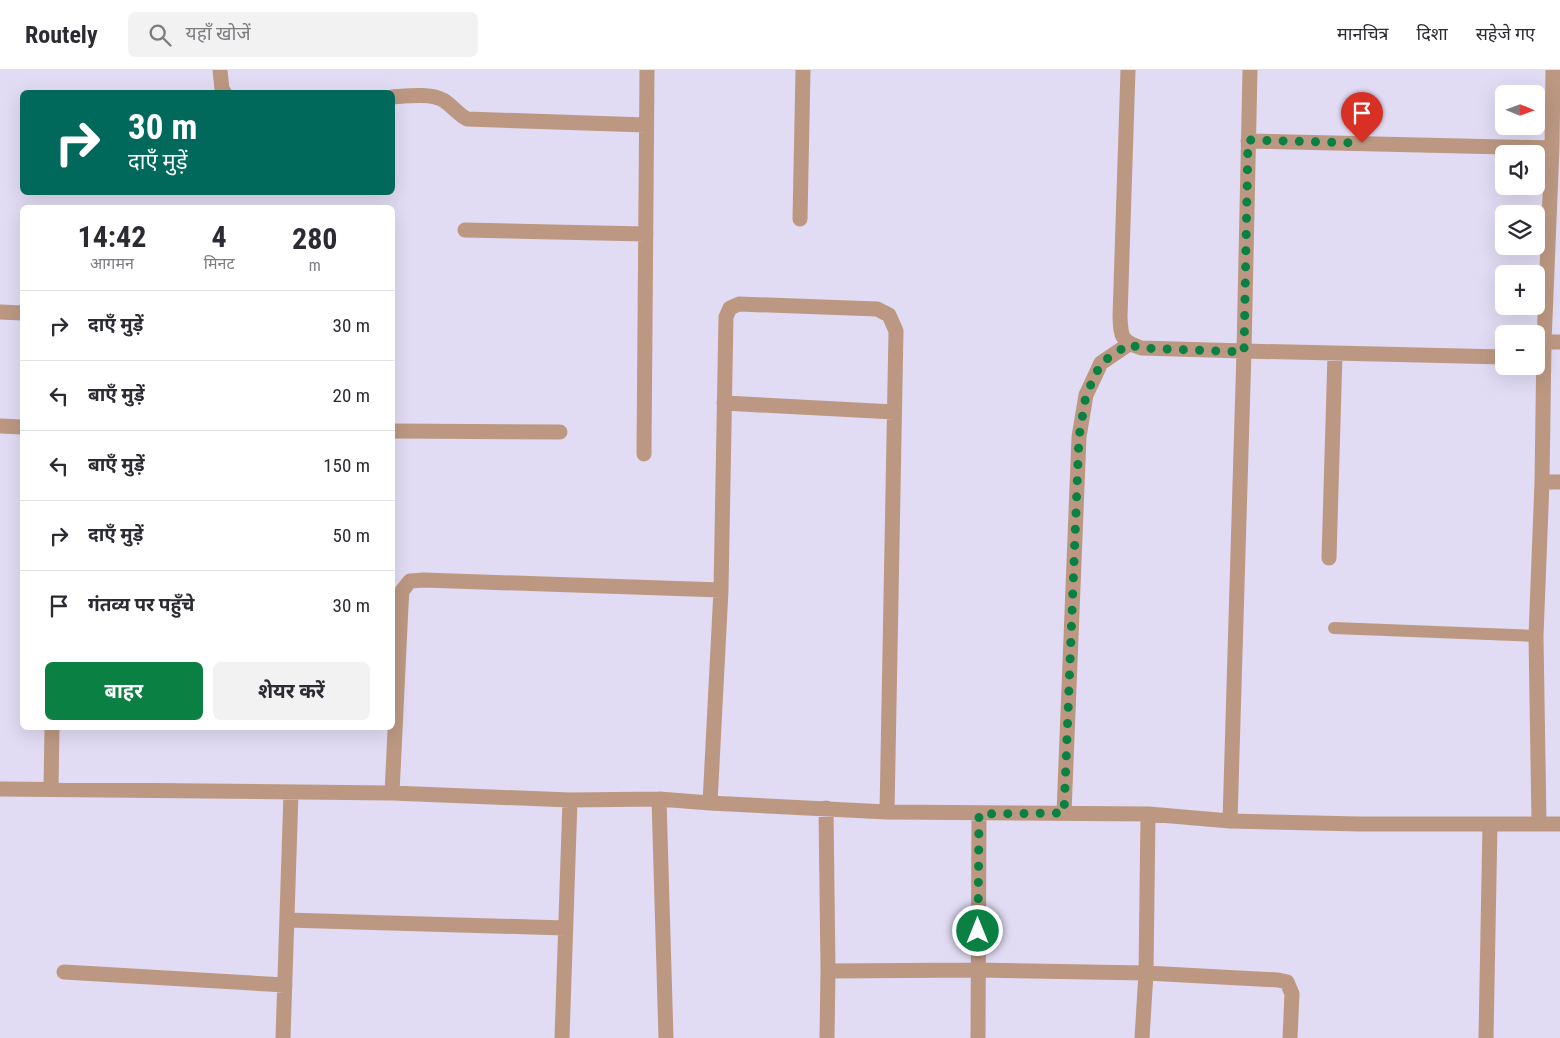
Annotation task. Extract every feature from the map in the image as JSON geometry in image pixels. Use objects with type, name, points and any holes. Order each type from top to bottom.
[{"type":"street","points":[[220,70],[223,90]]},
{"type":"street","points":[[644,454],[648,70]]},
{"type":"street","points":[[800,220],[803,70]]},
{"type":"street","points":[[1128,70],[1120,317],[1121,333],[1124,340],[1129,344],[1140,348],[1244,352],[1495,358]]},
{"type":"street","points":[[1230,821],[1244,352],[1250,70]]},
{"type":"street","points":[[1545,325],[1556,89],[1553,70]]},
{"type":"street","points":[[395,97],[424,96],[441,99],[458,114],[467,119],[646,125]]},
{"type":"street","points":[[1248,140],[1552,148]]},
{"type":"street","points":[[465,230],[646,234]]},
{"type":"street","points":[[710,803],[721,590],[726,317],[730,308],[739,304],[877,309],[889,315],[896,332],[887,812]]},
{"type":"street","points":[[0,312],[20,312]]},
{"type":"street","points":[[1545,342],[1560,342]]},
{"type":"street","points":[[1064,813],[1079,437],[1086,395],[1101,363],[1129,344]]},
{"type":"street","points":[[1329,558],[1335,354]]},
{"type":"street","points":[[1539,823],[1536,636],[1542,482],[1540,375]]},
{"type":"street","points":[[724,402],[894,412]]},
{"type":"street","points":[[0,426],[20,426]]},
{"type":"street","points":[[395,431],[560,432]]},
{"type":"street","points":[[1542,482],[1560,482]]},
{"type":"street","points":[[392,792],[402,591],[410,581],[721,590]]},
{"type":"street","points":[[51,788],[52,730]]},
{"type":"street","points":[[0,789],[51,788],[291,793],[392,792],[570,800],[659,799],[887,812],[1148,814],[1230,821],[1360,824],[1560,824]]},
{"type":"street","points":[[283,1038],[291,793]]},
{"type":"street","points":[[659,799],[666,1038]]},
{"type":"street","points":[[562,1038],[570,800]]},
{"type":"street","points":[[826,808],[827,1038]]},
{"type":"street","points":[[978,1038],[979,814]]},
{"type":"street","points":[[1142,1038],[1146,973],[1148,814]]},
{"type":"street","points":[[1486,1038],[1490,824]]},
{"type":"street","points":[[287,920],[565,928]]},
{"type":"street","points":[[828,970],[1146,973],[1278,980],[1287,982],[1292,994],[1290,1038]]},
{"type":"street","points":[[64,972],[285,985]]},
{"type":"lane","points":[[1334,628],[1536,636]]},
{"type":"route","points":[[978,931],[979,814],[1064,813],[1079,437],[1086,395],[1101,363],[1129,344],[1140,348],[1244,352],[1248,140],[1362,143]]}]
